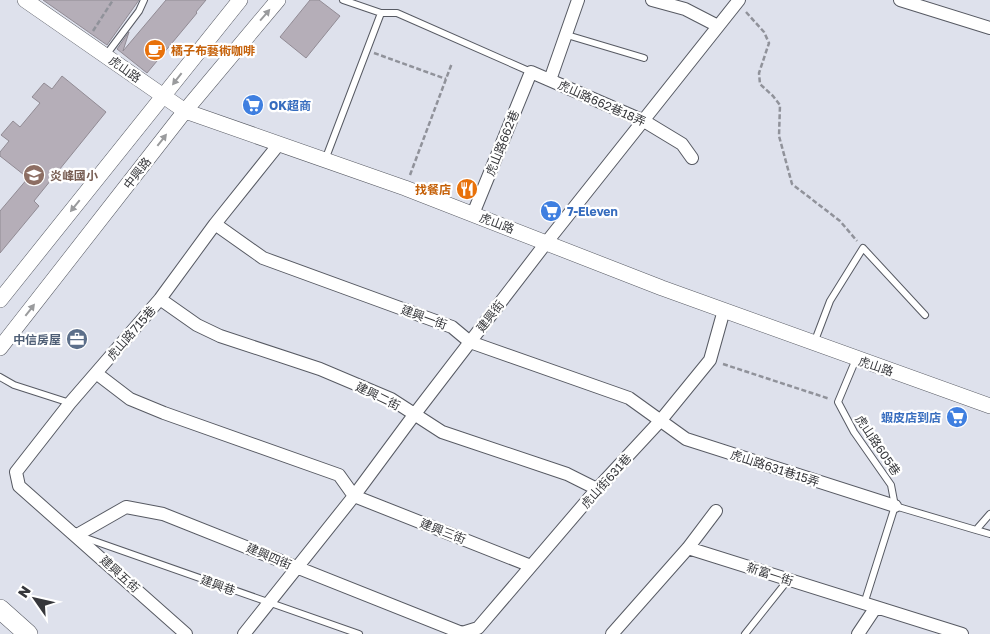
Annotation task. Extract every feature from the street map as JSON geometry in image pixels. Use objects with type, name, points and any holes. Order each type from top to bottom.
[{"type":"main road","points":[[0,609],[28,634]]},
{"type":"street","points":[[0,300],[240,0]]},
{"type":"street","name":"中興路","points":[[0,348],[185,112],[278,0]]},
{"type":"street","points":[[550,80],[578,0]]},
{"type":"street","points":[[652,0],[685,9],[718,26]]},
{"type":"street","points":[[900,0],[914,2],[990,28]]},
{"type":"street","name":"虎山路","points":[[29,1],[185,112],[405,188],[724,310],[990,406]]},
{"type":"street","name":"建興街","points":[[244,634],[354,496],[546,243],[738,1]]},
{"type":"street","name":"虎山路662巷18弄","points":[[531,72],[644,120],[682,144],[692,158]]},
{"type":"street","name":"虎山路662巷","points":[[473,214],[531,72]]},
{"type":"street","name":"虎山路715巷","points":[[54,516],[19,486],[16,472],[70,403],[160,299],[215,224],[279,144]]},
{"type":"street","name":"建興一街","points":[[215,224],[263,258],[452,327],[470,342],[629,398],[661,420]]},
{"type":"street","name":"建興二街","points":[[160,299],[197,325],[212,332],[320,369],[391,400],[442,432],[567,474],[597,489]]},
{"type":"street","name":"虎山街631巷","points":[[462,633],[478,628],[597,489],[661,420],[710,360],[724,310]]},
{"type":"street","points":[[96,373],[130,399],[339,475],[354,496]]},
{"type":"street","name":"虎山路631巷15弄","points":[[661,420],[686,440],[895,506]]},
{"type":"street","name":"建興三街","points":[[354,496],[532,566]]},
{"type":"street","name":"建興四街","points":[[77,534],[126,507],[163,514],[462,633]]},
{"type":"street","points":[[612,634],[688,548],[716,511]]},
{"type":"street","name":"建興五街","points":[[54,516],[77,534],[186,634]]},
{"type":"street","name":"新富一街","points":[[688,548],[962,634]]},
{"type":"street","points":[[858,634],[870,606]]},
{"type":"lane","points":[[106,56],[144,0]]},
{"type":"lane","points":[[343,0],[381,13],[397,13],[531,72]]},
{"type":"lane","points":[[325,160],[381,13]]},
{"type":"lane","points":[[567,35],[644,58]]},
{"type":"lane","points":[[814,343],[830,300],[863,248],[925,315]]},
{"type":"lane","points":[[838,402],[856,359]]},
{"type":"lane","points":[[0,377],[14,385],[70,403]]},
{"type":"lane","name":"虎山路605巷","points":[[838,402],[854,432],[892,485],[895,506],[870,606]]},
{"type":"lane","points":[[895,506],[990,534]]},
{"type":"lane","points":[[976,530],[990,514]]},
{"type":"lane","name":"建興巷","points":[[77,534],[359,634]]},
{"type":"lane","points":[[745,634],[788,580]]},
{"type":"path","points":[[86,41],[113,0]]},
{"type":"path","points":[[738,1],[764,32],[769,43],[759,73],[760,84],[780,105],[779,136],[792,184],[840,221],[863,248]]},
{"type":"path","points":[[374,53],[446,79]]},
{"type":"path","points":[[405,188],[452,63]]},
{"type":"path","points":[[710,360],[838,402]]},
{"type":"building","points":[[43,0],[139,0],[107,45]]},
{"type":"building","points":[[166,0],[206,0],[147,73],[117,49],[129,32],[123,51]]},
{"type":"building","points":[[310,0],[319,0],[340,16],[306,58],[280,37]]},
{"type":"building","points":[[62,76],[106,112],[34,201],[39,206],[0,253],[0,211],[28,178],[0,156],[0,152],[9,141],[1,135],[13,121],[20,127],[40,103],[32,97],[44,83],[52,89]]},
{"type":"place","name":"橘子布藝術咖啡","points":[[155,50]]},
{"type":"place","name":"OK超商","points":[[253,105]]},
{"type":"place","name":"炎峰國小","points":[[34,175]]},
{"type":"place","name":"找餐店","points":[[467,189]]},
{"type":"place","name":"7-Eleven","points":[[551,211]]},
{"type":"place","name":"中信房屋","points":[[77,339]]},
{"type":"place","name":"蝦皮店到店","points":[[957,417]]}]
